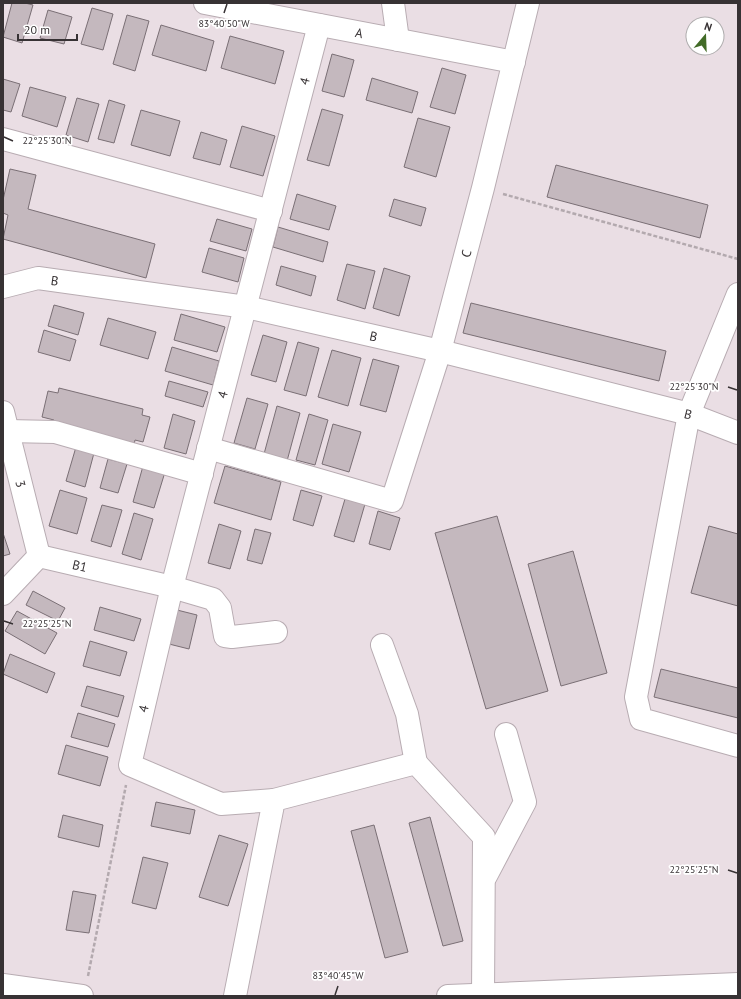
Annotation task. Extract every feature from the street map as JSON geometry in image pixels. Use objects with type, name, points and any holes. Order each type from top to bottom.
[{"type":"street","name":"A","points":[[205,3],[514,62]]},
{"type":"street","points":[[393,3],[398,40]]},
{"type":"street","name":"C","points":[[208,448],[392,501],[440,351],[483,188],[528,3]]},
{"type":"street","name":"4","points":[[130,765],[172,587],[319,25]]},
{"type":"street","points":[[3,139],[271,211]]},
{"type":"street","name":"B","points":[[3,287],[38,278],[246,307],[440,351],[688,414],[738,433]]},
{"type":"street","points":[[738,294],[688,414],[636,697],[641,719],[738,746]]},
{"type":"street","points":[[5,421],[55,432],[202,474]]},
{"type":"street","name":"3","points":[[5,421],[39,556]]},
{"type":"street","points":[[3,594],[39,556]]},
{"type":"street","name":"B1","points":[[39,556],[213,598],[220,608],[225,636],[232,637],[276,632]]},
{"type":"street","points":[[382,645],[407,714],[416,763],[484,837],[483,995]]},
{"type":"street","points":[[484,879],[525,802],[506,734]]},
{"type":"street","points":[[130,765],[221,804],[274,800],[416,763]]},
{"type":"street","points":[[235,996],[274,800]]},
{"type":"street","points":[[3,986],[84,989]]},
{"type":"street","points":[[448,996],[731,988]]},
{"type":"path","points":[[483,188],[738,258]]},
{"type":"path","points":[[84,989],[130,765]]},
{"type":"building","points":[[12,3],[25,3],[33,5],[22,43],[3,37]]},
{"type":"building","points":[[92,8],[113,14],[103,50],[81,44]]},
{"type":"building","points":[[48,10],[72,17],[64,44],[40,38]]},
{"type":"building","points":[[127,15],[149,21],[135,71],[113,64]]},
{"type":"building","points":[[161,25],[214,41],[206,71],[152,55]]},
{"type":"building","points":[[230,36],[284,51],[275,84],[221,68]]},
{"type":"building","points":[[332,54],[354,60],[344,97],[322,91]]},
{"type":"building","points":[[442,68],[466,75],[455,114],[430,107]]},
{"type":"building","points":[[372,78],[418,92],[412,113],[366,100]]},
{"type":"building","points":[[3,79],[20,84],[11,112],[3,110]]},
{"type":"building","points":[[30,87],[66,97],[57,127],[22,116]]},
{"type":"building","points":[[77,98],[99,104],[88,142],[66,135]]},
{"type":"building","points":[[109,100],[125,105],[114,143],[98,139]]},
{"type":"building","points":[[322,109],[343,115],[329,166],[307,160]]},
{"type":"building","points":[[141,110],[180,121],[170,156],[131,145]]},
{"type":"building","points":[[418,118],[450,127],[436,177],[404,167]]},
{"type":"building","points":[[242,126],[275,136],[263,176],[230,167]]},
{"type":"building","points":[[201,132],[227,140],[220,165],[193,158]]},
{"type":"building","points":[[556,165],[708,205],[700,238],[547,197]]},
{"type":"building","points":[[10,169],[36,175],[28,209],[155,244],[146,278],[3,239],[8,215],[3,213],[3,200]]},
{"type":"building","points":[[297,194],[336,206],[329,230],[290,219]]},
{"type":"building","points":[[394,199],[426,208],[421,226],[389,216]]},
{"type":"building","points":[[217,219],[252,229],[246,251],[210,241]]},
{"type":"building","points":[[278,227],[328,242],[323,262],[273,247]]},
{"type":"building","points":[[209,248],[244,258],[238,282],[202,272]]},
{"type":"building","points":[[347,264],[375,271],[365,309],[337,300]]},
{"type":"building","points":[[281,266],[316,276],[311,296],[276,285]]},
{"type":"building","points":[[384,268],[410,276],[399,316],[373,308]]},
{"type":"building","points":[[471,303],[666,351],[659,381],[463,333]]},
{"type":"building","points":[[54,305],[84,313],[78,335],[48,326]]},
{"type":"building","points":[[181,314],[225,327],[217,352],[174,340]]},
{"type":"building","points":[[108,318],[156,332],[148,359],[100,345]]},
{"type":"building","points":[[44,330],[76,340],[70,361],[38,352]]},
{"type":"building","points":[[263,335],[287,342],[276,382],[251,375]]},
{"type":"building","points":[[298,342],[319,348],[306,396],[284,390]]},
{"type":"building","points":[[172,347],[219,361],[213,385],[165,371]]},
{"type":"building","points":[[332,350],[361,358],[348,406],[318,397]]},
{"type":"building","points":[[373,359],[399,366],[386,412],[360,405]]},
{"type":"building","points":[[169,381],[208,392],[203,407],[165,396]]},
{"type":"building","points":[[59,388],[143,409],[142,415],[150,417],[143,442],[135,440],[134,445],[52,425],[54,420],[42,417],[48,391],[58,393]]},
{"type":"building","points":[[247,398],[268,404],[255,449],[234,443]]},
{"type":"building","points":[[277,406],[300,413],[287,461],[264,454]]},
{"type":"building","points":[[173,414],[195,421],[186,454],[164,448]]},
{"type":"building","points":[[309,414],[328,420],[315,465],[296,460]]},
{"type":"building","points":[[333,424],[361,432],[349,472],[322,464]]},
{"type":"building","points":[[76,447],[94,453],[85,487],[66,481]]},
{"type":"building","points":[[108,459],[127,464],[118,493],[100,488]]},
{"type":"building","points":[[143,466],[165,472],[154,508],[133,502]]},
{"type":"building","points":[[225,466],[281,482],[271,520],[214,503]]},
{"type":"building","points":[[60,490],[87,498],[77,534],[49,526]]},
{"type":"building","points":[[301,490],[322,496],[313,526],[293,520]]},
{"type":"building","points":[[345,499],[365,504],[354,542],[334,536]]},
{"type":"building","points":[[102,505],[122,510],[111,547],[91,541]]},
{"type":"building","points":[[378,511],[400,518],[390,550],[369,544]]},
{"type":"building","points":[[134,513],[153,519],[141,560],[122,554]]},
{"type":"building","points":[[497,516],[548,691],[486,709],[435,533]]},
{"type":"building","points":[[219,524],[241,531],[230,569],[208,563]]},
{"type":"building","points":[[709,526],[738,534],[738,606],[691,593]]},
{"type":"building","points":[[255,529],[271,533],[262,564],[247,560]]},
{"type":"building","points":[[3,533],[10,554],[3,556]]},
{"type":"building","points":[[573,551],[607,673],[561,686],[528,564]]},
{"type":"building","points":[[33,591],[65,608],[58,621],[26,605]]},
{"type":"building","points":[[100,607],[141,619],[134,641],[94,630]]},
{"type":"building","points":[[177,610],[197,615],[189,649],[169,644]]},
{"type":"building","points":[[17,611],[57,633],[45,654],[5,631]]},
{"type":"building","points":[[90,641],[127,652],[120,676],[83,666]]},
{"type":"building","points":[[10,654],[55,673],[47,693],[3,674]]},
{"type":"building","points":[[661,669],[738,688],[738,718],[654,697]]},
{"type":"building","points":[[87,686],[124,696],[118,717],[81,706]]},
{"type":"building","points":[[78,713],[115,724],[108,747],[71,737]]},
{"type":"building","points":[[66,745],[108,757],[100,786],[58,774]]},
{"type":"building","points":[[156,802],[195,810],[190,834],[151,826]]},
{"type":"building","points":[[63,815],[103,825],[99,847],[58,837]]},
{"type":"building","points":[[430,817],[463,941],[443,946],[409,823]]},
{"type":"building","points":[[374,825],[408,952],[385,958],[351,831]]},
{"type":"building","points":[[219,835],[248,844],[228,906],[199,897]]},
{"type":"building","points":[[143,857],[168,863],[156,909],[132,903]]},
{"type":"building","points":[[73,891],[96,895],[89,933],[66,930]]}]
